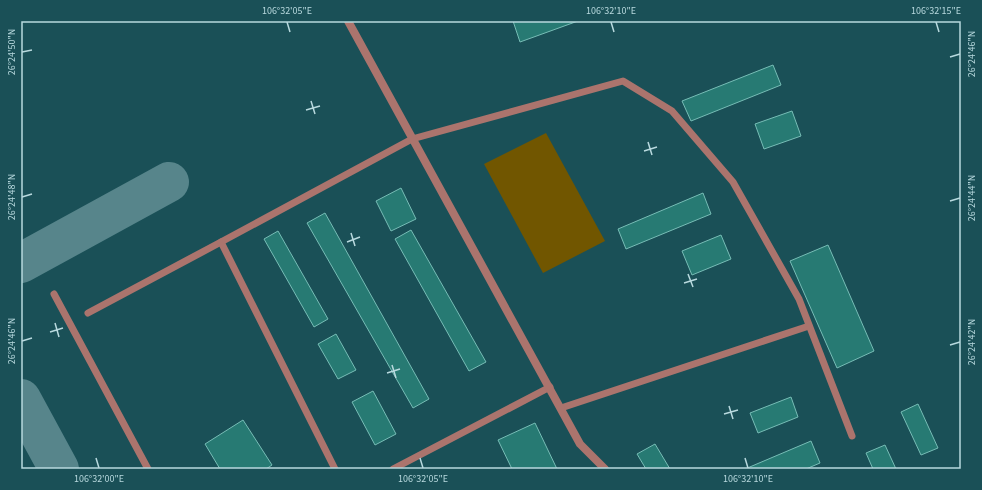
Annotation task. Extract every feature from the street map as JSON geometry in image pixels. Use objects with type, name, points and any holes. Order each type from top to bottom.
[{"type":"street","points":[[348,21],[580,444],[605,469]]},
{"type":"lane","points":[[88,313],[412,139],[623,81],[672,111],[733,182],[799,299],[852,436]]},
{"type":"lane","points":[[221,242],[335,469]]},
{"type":"lane","points":[[54,294],[148,469]]},
{"type":"lane","points":[[561,408],[809,326]]},
{"type":"lane","points":[[393,469],[550,387]]},
{"type":"shaded area","points":[[546,133],[605,241],[543,273],[484,164]]},
{"type":"building","points":[[513,21],[578,21],[520,42]]},
{"type":"building","points":[[773,65],[781,85],[691,121],[682,101]]},
{"type":"building","points":[[792,111],[801,136],[764,149],[755,124]]},
{"type":"building","points":[[401,188],[416,219],[391,231],[376,201]]},
{"type":"building","points":[[703,193],[711,214],[626,249],[618,229]]},
{"type":"building","points":[[325,213],[429,399],[413,408],[307,223]]},
{"type":"building","points":[[411,230],[486,362],[469,371],[395,239]]},
{"type":"building","points":[[278,231],[328,319],[314,327],[264,239]]},
{"type":"building","points":[[721,235],[731,259],[692,275],[682,251]]},
{"type":"building","points":[[828,245],[874,351],[837,368],[790,261]]},
{"type":"building","points":[[336,334],[356,370],[338,379],[318,344]]},
{"type":"building","points":[[373,391],[396,434],[375,445],[352,402]]},
{"type":"building","points":[[791,397],[798,417],[758,433],[750,413]]},
{"type":"building","points":[[918,404],[938,448],[921,455],[901,412]]},
{"type":"building","points":[[243,420],[272,465],[266,469],[220,469],[205,444]]},
{"type":"building","points":[[535,423],[557,469],[512,469],[498,440]]},
{"type":"building","points":[[811,441],[820,463],[806,469],[745,469]]},
{"type":"building","points":[[655,444],[670,469],[646,469],[637,454]]},
{"type":"building","points":[[885,445],[896,469],[873,469],[866,453]]},
{"type":"taxiway","points":[[21,263],[169,182]]},
{"type":"taxiway","points":[[21,399],[59,469]]}]
